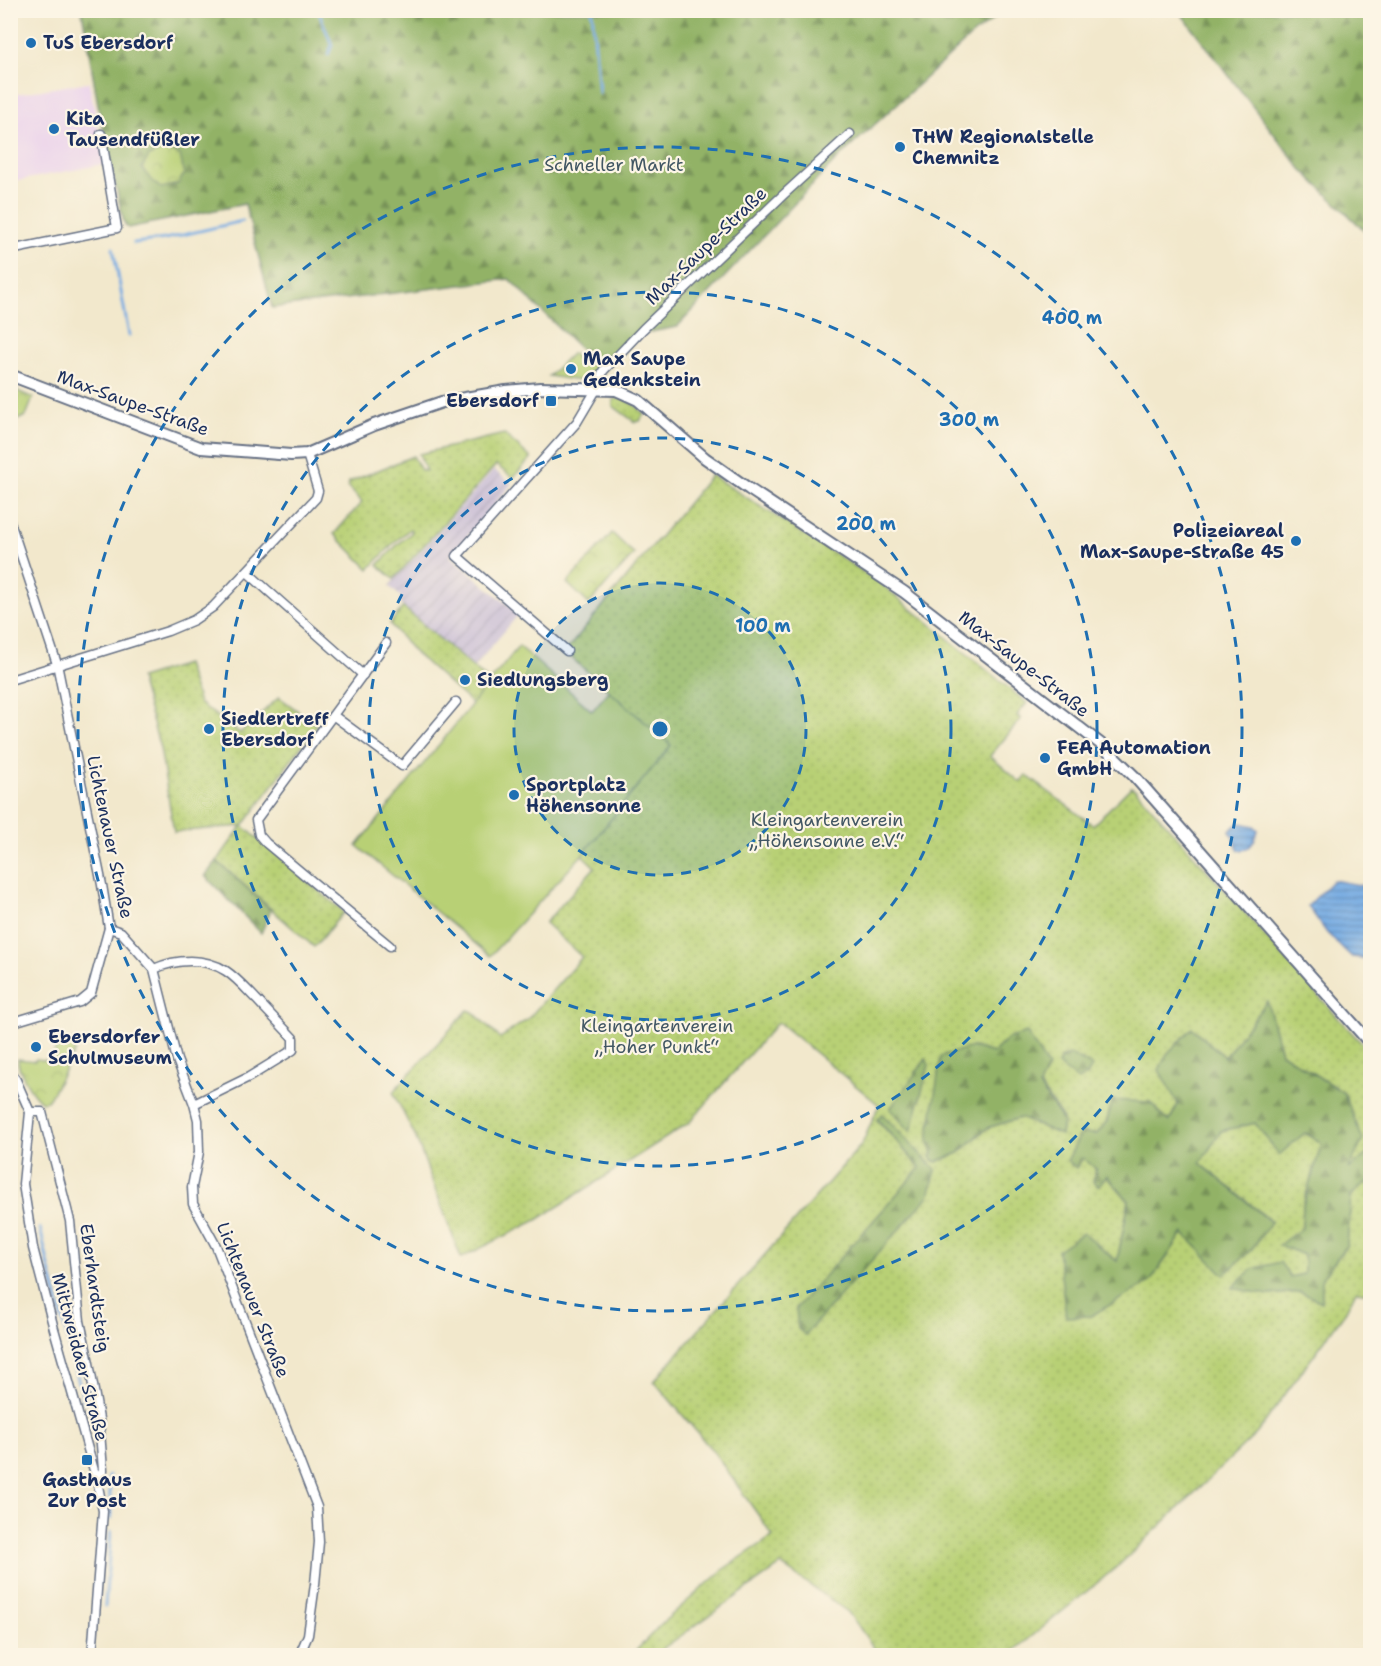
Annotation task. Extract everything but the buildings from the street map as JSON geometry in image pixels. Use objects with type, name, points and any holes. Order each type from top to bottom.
[{"type":"street","points":[[10,250],[117,228],[101,134]]},
{"type":"street","name":"Max-Saupe-Straße","points":[[567,651],[457,556],[577,422],[596,390],[603,371],[643,329],[850,134]]},
{"type":"street","name":"Max-Saupe-Straße","points":[[10,375],[201,447],[291,455],[307,454],[374,425],[442,402],[506,391],[540,388],[616,390],[638,400],[705,458],[904,592],[1102,746],[1141,784],[1371,1043]]},
{"type":"street","points":[[10,680],[168,631],[194,620],[213,607],[316,498],[318,491],[307,454]]},
{"type":"street","name":"Lichtenauer Straße","points":[[10,522],[57,664],[109,928],[121,932],[154,969],[177,1060],[194,1104],[198,1120],[199,1152],[192,1187],[194,1204],[216,1246],[317,1507],[319,1542],[315,1584],[308,1635],[299,1656]]},
{"type":"street","points":[[247,572],[363,675]]},
{"type":"street","points":[[386,643],[256,820],[259,835],[266,843],[390,946]]},
{"type":"street","points":[[334,716],[402,766],[456,702]]},
{"type":"street","points":[[10,1023],[80,1002],[91,993],[109,928]]},
{"type":"street","points":[[154,969],[169,963],[195,961],[209,963],[225,970],[239,981],[293,1038],[293,1050],[249,1077],[194,1104]]},
{"type":"street","name":"Mittweidaer Straße","points":[[10,1072],[30,1112],[23,1184],[33,1248],[97,1481],[103,1511],[92,1656]]},
{"type":"street","name":"Eberhardtsteig","points":[[30,1112],[42,1112],[70,1221],[80,1321],[99,1419],[103,1470],[97,1481]]},
{"type":"shaded area","name":"Kita Tausendfüßler","points":[[89,82],[105,164],[11,182],[11,95]]},
{"type":"shaded area","points":[[494,470],[512,484],[450,556],[519,614],[473,668],[398,602],[401,597],[389,586]]},
{"type":"green space","name":"Schneller Markt","points":[[82,11],[1004,11],[970,37],[835,161],[677,327],[640,334],[603,371],[509,279],[272,308],[245,204],[128,228],[124,223],[99,111]]},
{"type":"green space","points":[[1179,11],[1370,11],[1370,236],[1301,169]]},
{"type":"green space","points":[[167,148],[180,155],[184,174],[178,184],[161,188],[142,168],[149,156]]},
{"type":"green space","points":[[572,353],[603,371],[599,384],[549,376]]},
{"type":"green space","points":[[11,388],[33,398],[26,416],[11,423]]},
{"type":"green space","points":[[617,398],[632,403],[642,411],[644,414],[640,421],[635,422],[613,406],[613,400]]},
{"type":"green space","points":[[504,434],[531,458],[513,478],[496,465],[394,579],[378,565],[412,532],[410,529],[369,569],[334,534],[362,502],[348,487],[349,482],[413,456],[421,470],[426,471],[419,454]]},
{"type":"green space","points":[[711,475],[875,579],[1027,703],[1017,715],[1021,719],[990,756],[1020,782],[1026,775],[1093,825],[1131,787],[1136,790],[1370,1052],[1370,1152],[1347,1171],[1344,1093],[1281,1053],[1267,1002],[1225,1057],[1192,1028],[1178,1104],[1168,1123],[1113,1100],[1107,1121],[1083,1157],[1096,1169],[1093,1181],[1098,1186],[1107,1176],[1129,1201],[1117,1261],[1058,1250],[1150,1282],[1183,1233],[1271,1221],[1200,1163],[1221,1131],[1256,1123],[1305,1133],[1322,1143],[1303,1205],[1302,1228],[1280,1245],[1304,1255],[1304,1274],[1290,1277],[1269,1295],[1300,1292],[1322,1278],[1347,1245],[1351,1196],[1363,1184],[1370,1182],[1370,1293],[1356,1291],[1346,1311],[1257,1433],[1119,1565],[1009,1655],[879,1655],[848,1612],[781,1565],[665,1647],[658,1655],[632,1655],[660,1625],[725,1568],[773,1536],[716,1455],[654,1381],[862,1144],[879,1105],[778,1022],[689,1123],[537,1220],[461,1258],[416,1138],[393,1092],[468,1010],[500,1038],[528,1019],[582,957],[545,923],[595,867],[582,855],[670,745],[565,652]],"holes":[[[1007,1039],[1063,1119],[1061,1135],[1020,1118],[987,1128],[959,1153],[936,1162],[931,1157],[972,1047],[993,1053]],[[882,1115],[936,1170],[797,1308],[921,1168],[877,1120]]]},
{"type":"green space","points":[[612,533],[634,554],[589,604],[567,583]]},
{"type":"green space","points":[[403,607],[490,682],[472,704],[413,651],[390,624]]},
{"type":"green space","name":"Sportplatz Höhensonne","points":[[519,646],[592,711],[609,691],[671,745],[582,855],[490,956],[357,846]]},
{"type":"green space","points":[[186,664],[199,703],[240,733],[279,697],[317,725],[243,826],[344,912],[314,947],[217,861],[242,826],[174,832],[160,748],[140,678]]},
{"type":"green space","points":[[217,861],[271,910],[261,933],[205,876]]},
{"type":"green space","points":[[1267,1001],[1281,1053],[1344,1093],[1363,1140],[1348,1169],[1370,1152],[1370,1182],[1363,1184],[1351,1196],[1347,1245],[1322,1278],[1322,1302],[1300,1292],[1269,1295],[1232,1288],[1252,1269],[1280,1262],[1290,1277],[1304,1274],[1304,1255],[1279,1245],[1302,1228],[1303,1205],[1322,1143],[1305,1133],[1279,1155],[1255,1123],[1221,1131],[1200,1163],[1271,1222],[1252,1249],[1224,1275],[1183,1233],[1150,1282],[1091,1316],[1066,1317],[1058,1250],[1083,1233],[1117,1261],[1129,1201],[1107,1176],[1098,1186],[1093,1181],[1096,1169],[1083,1158],[1076,1168],[1067,1161],[1081,1133],[1097,1134],[1107,1121],[1112,1100],[1150,1102],[1169,1122],[1178,1104],[1159,1070],[1167,1054],[1192,1028],[1225,1057]]},
{"type":"green space","points":[[1027,1033],[1048,1067],[1039,1086],[1063,1120],[1061,1135],[1020,1118],[987,1128],[959,1153],[936,1162],[931,1157],[933,1153],[928,1140],[941,1056],[972,1047],[993,1053],[1007,1039]]},
{"type":"green space","points":[[57,1039],[78,1041],[50,1097],[47,1101],[42,1102],[26,1082],[18,1059],[53,1061]]},
{"type":"green space","points":[[1072,1055],[1092,1066],[1087,1076],[1078,1080],[1058,1065],[1061,1057]]},
{"type":"green space","points":[[926,1059],[929,1065],[911,1132],[890,1109]]},
{"type":"green space","points":[[882,1114],[936,1170],[929,1196],[805,1335],[798,1329],[796,1308],[920,1168],[877,1119]]},
{"type":"water","points":[[1241,823],[1254,826],[1258,830],[1249,847],[1239,850],[1230,831]]},
{"type":"water","points":[[1333,880],[1370,887],[1370,959],[1352,957],[1327,933],[1308,906]]},
{"type":"waterway","points":[[318,10],[332,45],[328,55]]},
{"type":"waterway","points":[[592,10],[599,93]]},
{"type":"waterway","points":[[134,243],[165,239],[243,221]]},
{"type":"waterway","points":[[113,248],[129,335]]},
{"type":"waterway","points":[[40,1228],[84,1402]]},
{"type":"waterway","points":[[109,1476],[111,1519]]},
{"type":"waterway","points":[[105,1606],[111,1532]]},
{"type":"place","name":"TuS Ebersdorf","points":[[31,43]]},
{"type":"place","name":"Kita Tausendfüßler","points":[[54,129]]},
{"type":"place","name":"THW Regionalstelle Chemnitz","points":[[900,147]]},
{"type":"place","name":"Max Saupe Gedenkstein","points":[[571,369]]},
{"type":"place","name":"Ebersdorf","points":[[551,401]]},
{"type":"place","name":"Polizeiareal Max-Saupe-Straße 45","points":[[1296,541]]},
{"type":"place","name":"Siedlungsberg","points":[[465,680]]},
{"type":"place","name":"Siedlertreff Ebersdorf","points":[[209,729]]},
{"type":"place","name":"FEA Automation GmbH","points":[[1045,758]]},
{"type":"place","name":"Sportplatz Höhensonne","points":[[514,795]]},
{"type":"place","name":"Ebersdorfer Schulmuseum","points":[[36,1047]]},
{"type":"place","name":"Gasthaus Zur Post","points":[[87,1460]]},
{"type":"park label","name":"Kleingartenverein „Höhensonne e.V.“","points":[[827,830]]},
{"type":"park label","name":"Kleingartenverein „Hoher Punkt“","points":[[657,1036]]}]
